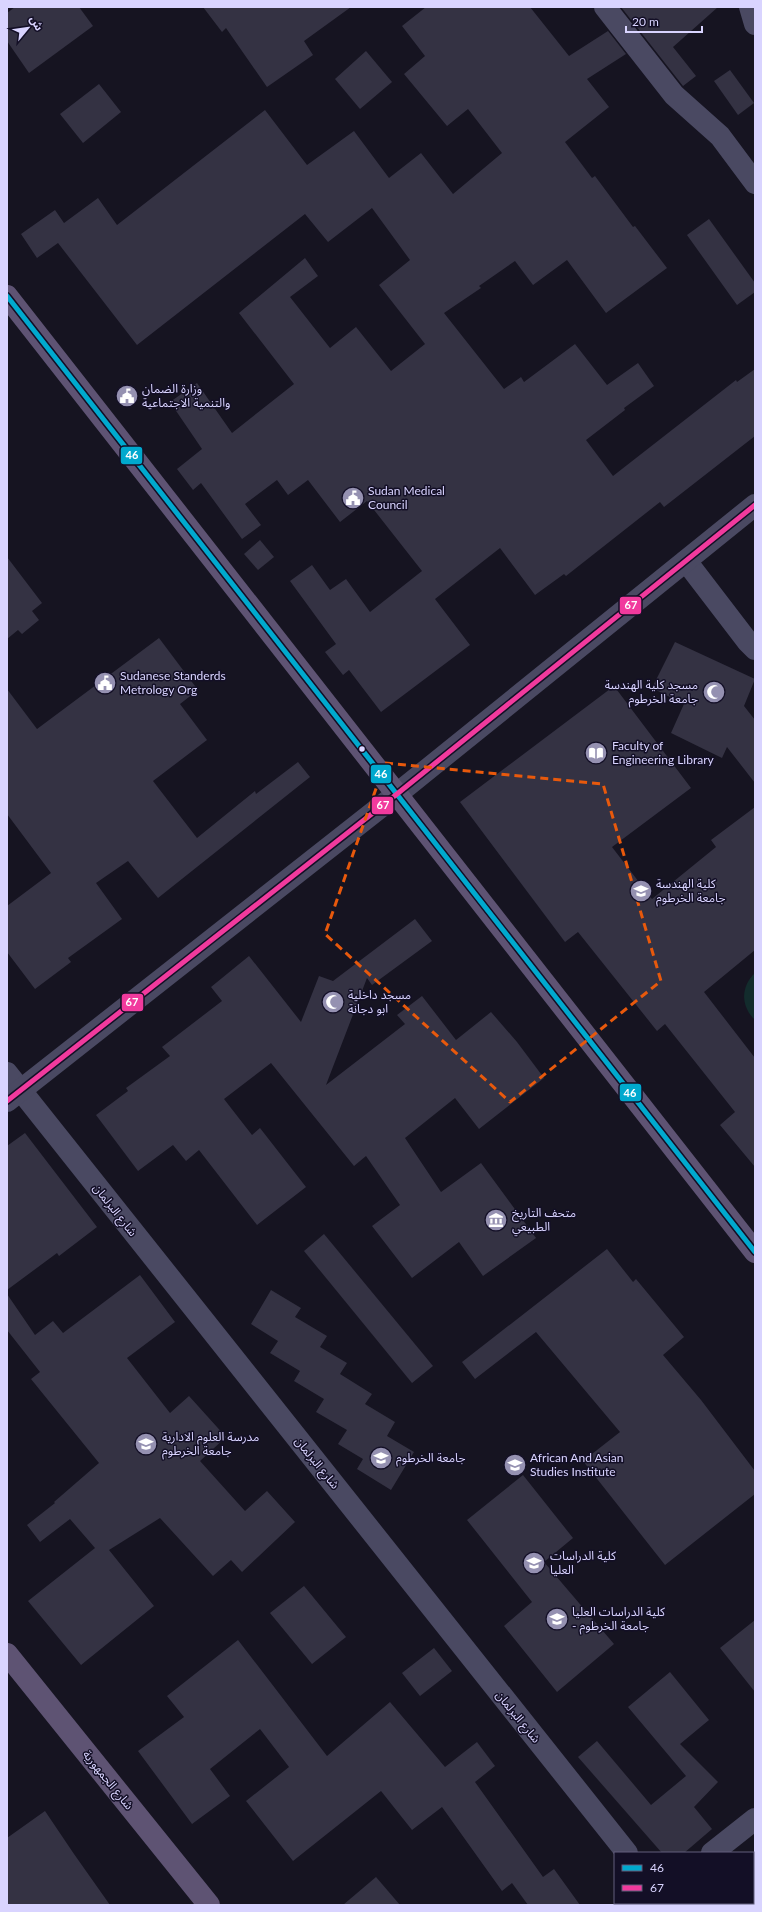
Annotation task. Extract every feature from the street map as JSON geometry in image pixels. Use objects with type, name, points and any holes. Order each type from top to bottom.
[{"type":"main road","points":[[7,296],[755,1252]]},
{"type":"main road","name":"شارع الجمهورية","points":[[7,1654],[209,1905]]},
{"type":"street","points":[[604,7],[674,95],[720,136],[755,183]]},
{"type":"street","points":[[750,7],[755,24]]},
{"type":"street","points":[[14,1095],[397,794],[755,505]]},
{"type":"street","points":[[686,561],[755,649]]},
{"type":"street","name":"شارع البرلمان","points":[[7,1073],[14,1095],[626,1852]]},
{"type":"street","points":[[713,1852],[755,1819]]},
{"type":"highlighted area","points":[[385,763],[603,784],[661,981],[510,1102],[325,934]]},
{"type":"green space","points":[[755,973],[755,1020],[747,1009],[744,996],[747,984]]},
{"type":"building","points":[[15,7],[79,7],[93,26],[29,73],[7,41],[7,13]]},
{"type":"building","points":[[203,7],[351,7],[304,41],[313,55],[267,87],[226,28],[222,32]]},
{"type":"building","points":[[426,7],[530,7],[569,56],[608,31],[626,54],[587,79],[609,107],[565,142],[592,178],[595,176],[633,227],[635,226],[667,268],[606,313],[567,260],[533,285],[515,261],[479,286],[481,288],[444,313],[504,389],[521,377],[524,382],[575,344],[607,385],[638,363],[654,386],[624,408],[625,410],[586,440],[613,476],[736,380],[737,382],[755,369],[755,436],[664,507],[660,502],[566,576],[564,574],[535,595],[500,548],[435,599],[470,645],[381,712],[349,670],[343,675],[325,652],[336,644],[290,581],[312,565],[330,590],[346,579],[370,612],[422,571],[367,501],[340,522],[308,480],[288,495],[277,480],[245,504],[261,525],[242,539],[201,483],[193,490],[177,469],[202,449],[170,402],[197,383],[232,433],[294,384],[239,313],[305,258],[318,276],[290,297],[330,348],[356,327],[391,371],[425,344],[379,285],[410,260],[372,208],[328,242],[305,214],[137,345],[58,243],[37,258],[21,234],[55,210],[64,223],[98,198],[117,225],[265,110],[307,165],[354,131],[389,178],[421,153],[453,194],[502,153],[468,109],[447,126],[404,74],[425,56],[402,26]]},
{"type":"building","points":[[621,7],[718,7],[673,47],[696,76],[683,86]]},
{"type":"building","points":[[366,51],[392,82],[360,109],[335,79]]},
{"type":"building","points":[[730,70],[754,103],[738,115],[714,81]]},
{"type":"building","points":[[99,84],[121,112],[83,143],[60,114]]},
{"type":"building","points":[[709,219],[755,283],[755,292],[737,305],[687,235]]},
{"type":"building","points":[[260,540],[274,557],[258,570],[244,554]]},
{"type":"building","points":[[7,557],[42,603],[32,611],[39,620],[22,634],[18,630],[7,639]]},
{"type":"building","points":[[159,638],[198,690],[180,704],[207,740],[153,781],[197,838],[255,791],[256,794],[298,762],[310,777],[158,898],[128,861],[96,883],[122,919],[68,958],[71,962],[35,989],[7,952],[7,906],[51,873],[7,814],[7,689],[37,729]]},
{"type":"building","points":[[675,642],[755,679],[744,706],[755,720],[755,783],[727,747],[722,758],[671,733],[684,704],[652,688]]},
{"type":"building","name":"كلية الهندسة جامعة الخرطوم","points":[[614,686],[691,788],[612,847],[652,899],[716,847],[711,840],[755,807],[755,950],[704,992],[755,1058],[755,1167],[720,1125],[735,1112],[665,1024],[657,1031],[578,932],[565,942],[460,802]]},
{"type":"building","points":[[415,919],[432,941],[372,985],[367,978],[326,1085],[405,1024],[397,1015],[422,996],[456,1040],[491,1012],[517,1042],[544,1078],[479,1129],[455,1098],[405,1138],[441,1192],[481,1163],[536,1238],[483,1276],[459,1242],[412,1278],[372,1226],[400,1205],[366,1156],[354,1166],[271,1063],[224,1099],[252,1135],[260,1128],[306,1187],[257,1225],[199,1150],[186,1161],[173,1145],[138,1171],[96,1115],[128,1091],[126,1088],[170,1056],[162,1047],[222,1001],[211,987],[249,956],[301,1022],[319,976],[333,981]]},
{"type":"building","points":[[25,1133],[97,1227],[59,1256],[57,1253],[7,1290],[7,1146]]},
{"type":"building","points":[[324,1234],[433,1366],[412,1383],[304,1251]]},
{"type":"building","points":[[607,1249],[633,1282],[636,1279],[684,1337],[663,1355],[701,1400],[755,1471],[755,1494],[665,1565],[583,1461],[620,1432],[536,1332],[475,1379],[462,1362]]},
{"type":"building","points":[[140,1275],[175,1322],[127,1358],[170,1413],[189,1396],[226,1437],[200,1461],[245,1511],[267,1491],[295,1522],[242,1572],[231,1560],[213,1576],[160,1518],[109,1550],[154,1606],[81,1665],[28,1601],[95,1548],[70,1519],[40,1542],[27,1525],[55,1503],[54,1502],[99,1463],[31,1379],[40,1372],[7,1330],[7,1294],[35,1335],[53,1321],[63,1333]]},
{"type":"building","points":[[271,1290],[301,1308],[295,1317],[327,1336],[320,1347],[347,1363],[340,1374],[372,1394],[365,1404],[395,1422],[387,1436],[414,1452],[391,1490],[357,1469],[363,1459],[338,1444],[347,1430],[316,1412],[324,1399],[294,1381],[300,1371],[270,1353],[278,1341],[251,1324]]},
{"type":"building","points":[[523,1475],[573,1538],[544,1562],[614,1644],[557,1692],[504,1626],[532,1602],[467,1520]]},
{"type":"building","points":[[304,1586],[346,1637],[312,1664],[270,1613]]},
{"type":"building","points":[[755,1620],[755,1692],[720,1648]]},
{"type":"building","points":[[238,1640],[327,1756],[390,1702],[445,1767],[477,1742],[495,1766],[475,1782],[543,1877],[554,1869],[580,1905],[528,1905],[512,1883],[502,1891],[442,1807],[412,1830],[381,1791],[293,1861],[246,1801],[289,1767],[260,1729],[210,1769],[230,1796],[192,1824],[138,1751],[184,1717],[167,1696]]},
{"type":"building","points":[[434,1648],[452,1671],[420,1696],[402,1673]]},
{"type":"building","points":[[670,1672],[709,1720],[680,1744],[718,1782],[694,1807],[712,1829],[685,1852],[661,1852],[578,1757],[597,1741],[651,1805],[686,1776],[628,1707]]},
{"type":"building","points":[[45,1811],[110,1905],[7,1905],[7,1838]]},
{"type":"building","points":[[376,1877],[400,1905],[343,1905]]},
{"type":"transit line","name":"46","points":[[7,296],[755,1252]]},
{"type":"transit line","name":"67","points":[[7,1101],[397,794],[755,505]]},
{"type":"place","name":"وزارة الضمان والتنمية الاجتماعية","points":[[127,396]]},
{"type":"place","name":"Sudan Medical Council","points":[[353,498]]},
{"type":"place","name":"Sudanese Standerds Metrology Org","points":[[105,683]]},
{"type":"place","name":"مسجد كلية الهندسة جامعة الخرطوم","points":[[714,692]]},
{"type":"place","name":"Faculty of Engineering Library","points":[[596,753]]},
{"type":"place","name":"كلية الهندسة جامعة الخرطوم","points":[[641,891]]},
{"type":"place","name":"مسجد داخلية ابو دجانة","points":[[333,1002]]},
{"type":"place","name":"متحف التاريخ الطبيعي","points":[[496,1220]]},
{"type":"place","name":"مدرسة العلوم الادارية جامعة الخرطوم","points":[[146,1444]]},
{"type":"place","name":"جامعة الخرطوم","points":[[381,1458]]},
{"type":"place","name":"African And Asian Studies Institute","points":[[515,1465]]},
{"type":"place","name":"كلية الدراسات العليا","points":[[534,1563]]},
{"type":"place","name":"كلية الدراسات العليا - جامعة الخرطوم","points":[[557,1619]]}]
